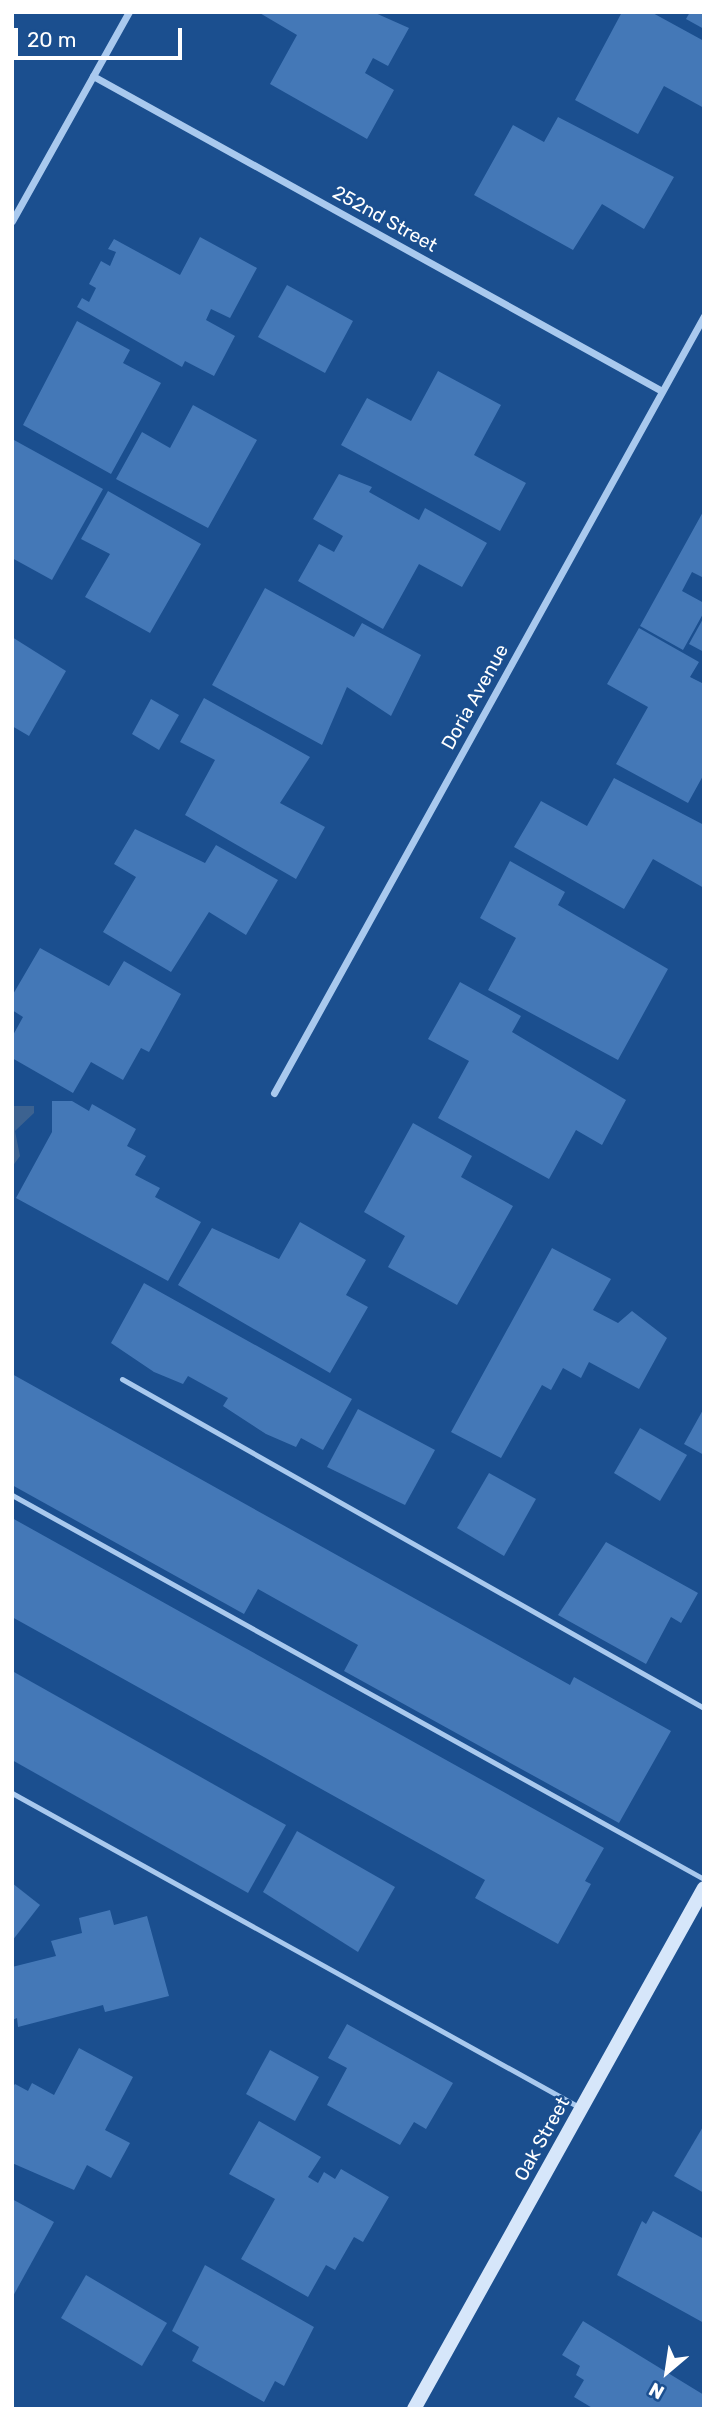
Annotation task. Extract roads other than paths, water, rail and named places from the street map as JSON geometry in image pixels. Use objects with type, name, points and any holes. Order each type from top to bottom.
[{"type":"street","points":[[12,222],[129,12]]},
{"type":"street","name":"252nd Street","points":[[93,76],[663,390]]},
{"type":"street","name":"Doria Avenue","points":[[274,1093],[704,316]]},
{"type":"street","name":"Oak Street","points":[[414,2409],[704,1888]]},
{"type":"lane","points":[[122,1379],[704,1708]]},
{"type":"lane","points":[[12,1495],[704,1878]]},
{"type":"lane","points":[[12,1793],[582,2108]]},
{"type":"water","points":[[12,1106],[34,1106],[34,1113],[15,1131],[20,1156],[12,1167]]}]
